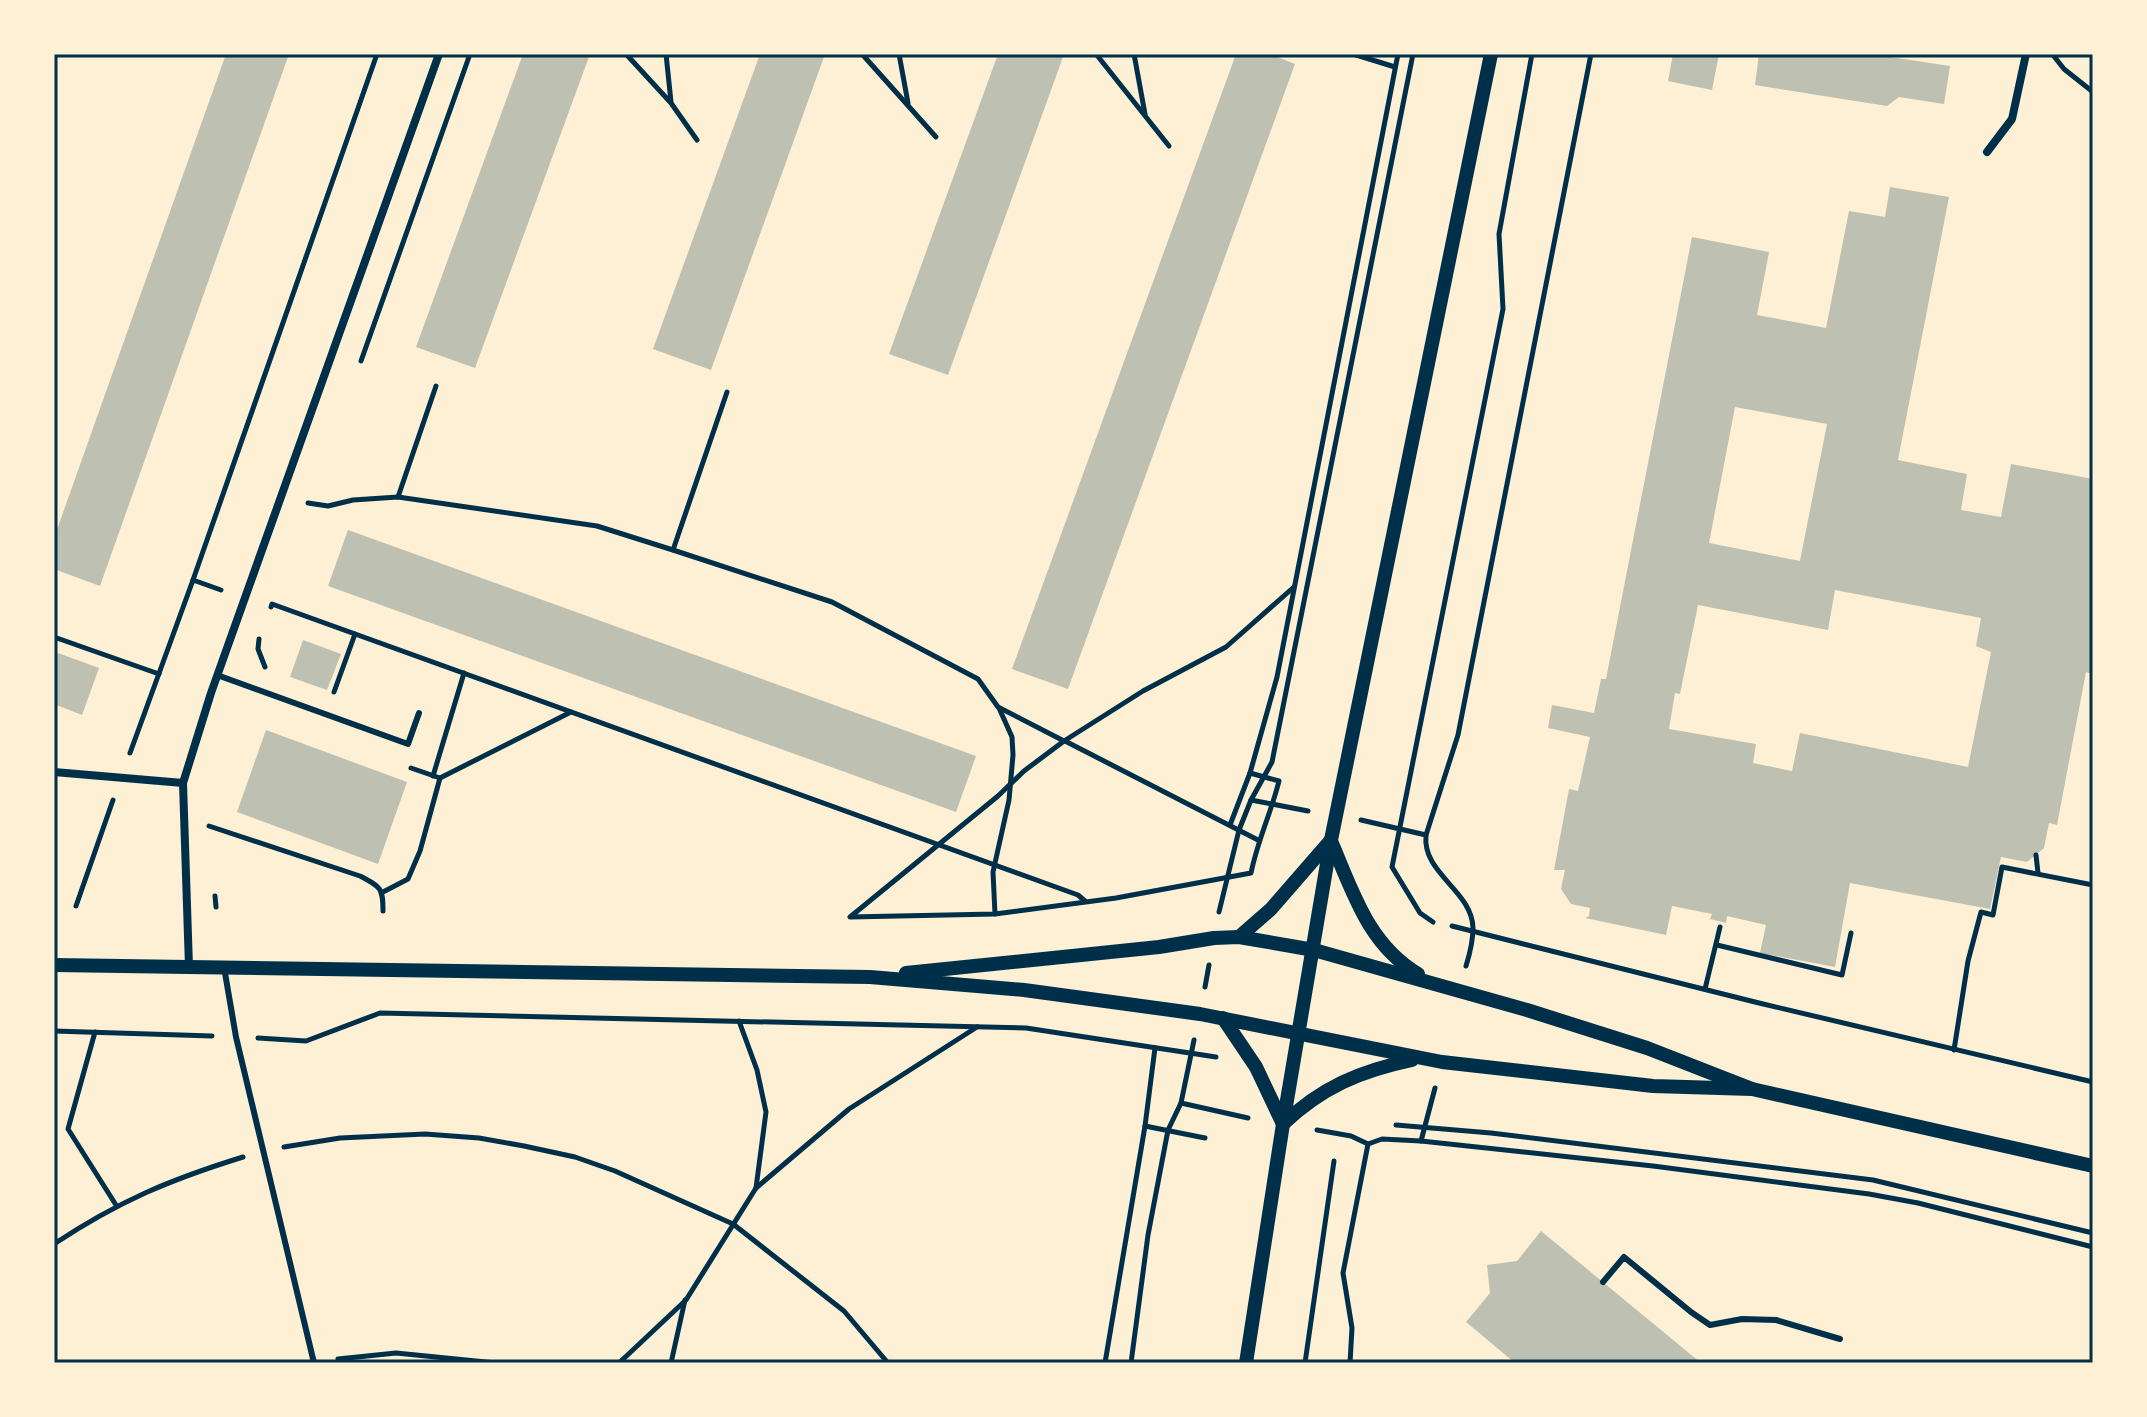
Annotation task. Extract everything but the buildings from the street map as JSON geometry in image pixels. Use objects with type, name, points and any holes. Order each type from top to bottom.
[{"type":"street","points":[[189,967],[183,783],[217,675],[439,54]]},
{"type":"street","points":[[1246,1363],[1331,840],[1491,54]]},
{"type":"street","points":[[1987,152],[2012,119],[2026,54]]},
{"type":"street","points":[[54,772],[183,783]]},
{"type":"street","points":[[1239,937],[1271,909],[1331,840]]},
{"type":"street","points":[[1331,840],[1359,908],[1384,948],[1403,965],[1437,985]]},
{"type":"street","points":[[870,977],[1239,937],[1314,950],[1527,1010],[1632,1043],[1752,1089],[2093,1166]]},
{"type":"street","points":[[54,965],[870,977],[1024,990],[1223,1018],[1418,1059],[1653,1086],[1752,1089]]},
{"type":"street","points":[[1223,1018],[1256,1067],[1283,1124]]},
{"type":"street","points":[[1283,1124],[1307,1102],[1332,1086],[1385,1065],[1418,1059]]},
{"type":"lane","points":[[217,675],[408,744],[419,713]]},
{"type":"lane","points":[[224,967],[236,1037],[314,1363]]},
{"type":"lane","points":[[1603,1282],[1624,1257],[1710,1325],[1742,1319],[1776,1320],[1840,1339]]},
{"type":"path","points":[[76,906],[377,54]]},
{"type":"path","points":[[361,361],[470,54]]},
{"type":"path","points":[[626,54],[671,103],[697,140]]},
{"type":"path","points":[[666,54],[671,103]]},
{"type":"path","points":[[862,54],[936,137]]},
{"type":"path","points":[[899,54],[908,104]]},
{"type":"path","points":[[1096,54],[1169,146]]},
{"type":"path","points":[[1134,54],[1145,115]]},
{"type":"path","points":[[1353,54],[1395,67]]},
{"type":"path","points":[[1230,825],[1250,773],[1277,677],[1398,54]]},
{"type":"path","points":[[1251,800],[1272,762],[1413,54]]},
{"type":"path","points":[[1433,922],[1420,913],[1392,867],[1503,309],[1499,234],[1532,54]]},
{"type":"path","points":[[1426,835],[1458,735],[1591,54]]},
{"type":"path","points":[[2071,54],[2053,55],[2064,69],[2093,92]]},
{"type":"path","points":[[398,497],[436,386]]},
{"type":"path","points":[[673,550],[727,392]]},
{"type":"path","points":[[308,503],[328,506],[353,500],[398,497],[597,526],[832,602],[978,679],[998,707],[1012,737],[1012,782],[993,872],[995,914]]},
{"type":"path","points":[[193,580],[270,609],[272,604],[464,673],[1078,895],[1085,902]]},
{"type":"path","points":[[1250,773],[1279,781],[1258,840],[1251,873],[995,914],[850,917],[1064,741],[1143,691],[1226,647],[1294,587]]},
{"type":"path","points":[[321,692],[333,697],[355,634]]},
{"type":"path","points":[[54,637],[159,674]]},
{"type":"path","points":[[260,639],[258,649],[261,662],[272,674],[265,692]]},
{"type":"path","points":[[383,892],[408,879],[420,851],[464,673]]},
{"type":"path","points":[[998,707],[1258,840]]},
{"type":"path","points":[[404,766],[436,777],[571,712]]},
{"type":"path","points":[[209,813],[209,838]]},
{"type":"path","points":[[209,825],[360,876],[383,892],[383,911]]},
{"type":"path","points":[[2036,855],[2038,873]]},
{"type":"path","points":[[1954,1050],[1968,961],[1981,912],[1993,915],[2002,867],[2093,885]]},
{"type":"path","points":[[214,888],[216,907]]},
{"type":"path","points":[[1452,926],[2093,1082]]},
{"type":"path","points":[[1705,989],[1720,927]]},
{"type":"path","points":[[1717,945],[1842,975],[1851,933]]},
{"type":"path","points":[[54,1031],[306,1041],[380,1013],[739,1021],[1026,1028],[1217,1058]]},
{"type":"path","points":[[739,1021],[757,1070],[766,1112],[756,1188]]},
{"type":"path","points":[[619,1363],[686,1300],[756,1188],[849,1109],[978,1027]]},
{"type":"path","points":[[95,1032],[68,1129],[116,1205]]},
{"type":"path","points":[[1105,1363],[1155,1048]]},
{"type":"path","points":[[1131,1363],[1148,1235],[1168,1130],[1181,1103]]},
{"type":"path","points":[[1396,1125],[1491,1133],[1873,1180],[2093,1233]]},
{"type":"path","points":[[1145,1126],[1205,1138]]},
{"type":"path","points":[[54,1244],[116,1205],[187,1174],[263,1151],[340,1138],[425,1134],[479,1138],[575,1157],[615,1171],[733,1224],[844,1311],[888,1363]]},
{"type":"path","points":[[1421,1141],[1653,1166],[1869,1194],[1918,1203],[2093,1247]]},
{"type":"path","points":[[1350,1363],[1352,1328],[1343,1273],[1368,1144]]},
{"type":"path","points":[[1305,1363],[1334,1161]]},
{"type":"path","points":[[671,1363],[686,1300]]},
{"type":"path","points":[[314,1363],[358,1355],[396,1353],[496,1363]]}]
